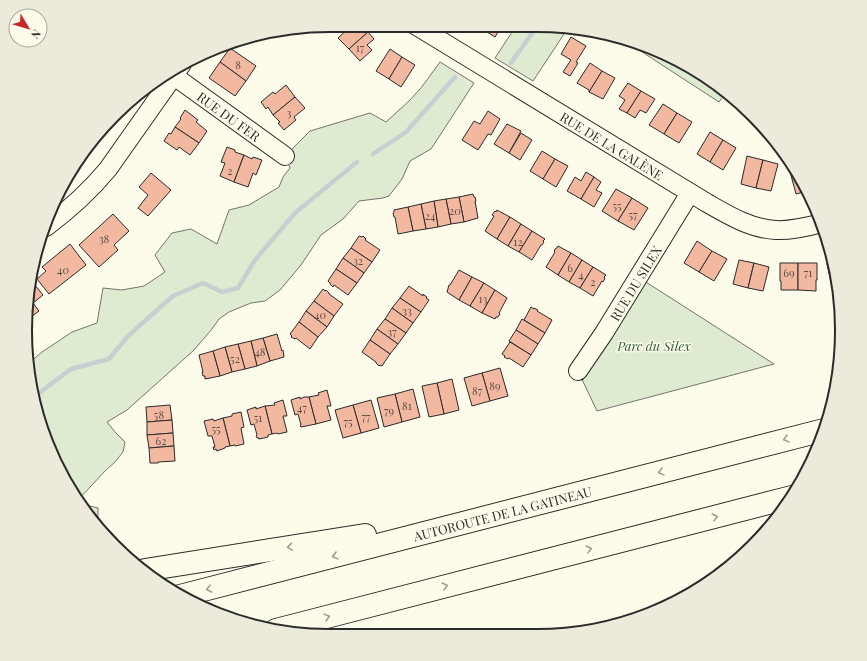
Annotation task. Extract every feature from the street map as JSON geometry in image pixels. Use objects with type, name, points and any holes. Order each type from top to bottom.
[{"type":"highway","name":"AUTOROUTE DE LA GATINEAU","points":[[190,594],[817,432]]},
{"type":"highway","points":[[292,626],[782,499]]},
{"type":"highway","points":[[152,569],[494,515]]},
{"type":"street","name":"RUE DE LA GALÈNE","points":[[426,32],[723,212],[760,228],[790,230],[815,225]]},
{"type":"street","name":"RUE DU FER","points":[[181,72],[285,156]]},
{"type":"street","points":[[53,222],[70,209],[97,183],[173,77]]},
{"type":"street","name":"RUE DU SILEX","points":[[578,371],[604,333],[690,193]]},
{"type":"green space","points":[[512,32],[564,34],[533,81],[495,58]]},
{"type":"green space","points":[[641,51],[669,63],[702,82],[722,98],[719,102]]},
{"type":"green space","points":[[440,62],[474,83],[431,149],[410,161],[402,179],[389,196],[359,201],[343,219],[321,235],[301,265],[280,290],[265,301],[251,303],[229,312],[219,319],[194,350],[127,410],[107,422],[125,442],[123,452],[82,496],[63,463],[48,426],[38,389],[34,359],[72,332],[97,323],[103,288],[122,290],[144,286],[165,272],[155,255],[172,233],[191,229],[217,244],[229,210],[249,205],[279,187],[283,177],[290,168],[285,156],[310,131],[370,113],[386,122],[421,88]]},
{"type":"green space","name":"Parc du Silex","points":[[638,277],[774,364],[597,411],[578,371]]},
{"type":"green space","points":[[89,506],[98,508],[98,517]]},
{"type":"building","points":[[345,32],[368,32],[349,49],[338,38]]},
{"type":"building","points":[[368,32],[374,39],[367,45],[372,50],[360,61],[349,49]]},
{"type":"building","points":[[487,32],[498,32],[495,37]]},
{"type":"building","points":[[571,37],[586,46],[576,62],[578,63],[570,76],[563,72],[571,60],[561,54]]},
{"type":"building","points":[[232,49],[256,66],[246,81],[220,62],[228,50]]},
{"type":"building","points":[[390,49],[402,57],[389,79],[376,71]]},
{"type":"building","points":[[402,57],[415,65],[401,87],[389,79]]},
{"type":"building","points":[[220,62],[246,81],[235,96],[209,78]]},
{"type":"building","points":[[590,63],[602,71],[589,92],[589,90],[577,83]]},
{"type":"building","points":[[602,71],[615,78],[603,99],[589,92]]},
{"type":"building","points":[[628,83],[641,91],[627,113],[619,109],[625,100],[619,96]]},
{"type":"building","points":[[286,85],[295,97],[273,115],[268,107],[266,109],[261,102],[273,92],[275,94]]},
{"type":"building","points":[[641,91],[655,99],[646,113],[640,110],[635,118],[627,113]]},
{"type":"building","points":[[295,97],[305,108],[294,117],[296,120],[284,130],[278,123],[280,122],[273,115]]},
{"type":"building","points":[[663,104],[677,113],[664,134],[649,125]]},
{"type":"building","points":[[185,110],[198,120],[196,122],[207,131],[199,143],[175,127]]},
{"type":"building","points":[[488,111],[500,119],[491,135],[488,134],[478,150],[462,140],[474,121],[480,124]]},
{"type":"building","points":[[677,113],[692,122],[679,143],[664,134]]},
{"type":"building","points":[[507,124],[521,131],[509,153],[494,144]]},
{"type":"building","points":[[175,127],[199,143],[190,155],[179,147],[177,150],[164,141]]},
{"type":"building","points":[[710,132],[723,140],[710,162],[697,154]]},
{"type":"building","points":[[521,133],[532,140],[520,160],[509,153]]},
{"type":"building","points":[[723,140],[736,148],[723,170],[710,162]]},
{"type":"building","points":[[227,147],[244,155],[234,182],[220,176],[225,163],[221,162]]},
{"type":"building","points":[[542,151],[555,159],[543,179],[530,171]]},
{"type":"building","points":[[244,155],[252,159],[253,157],[262,160],[256,175],[253,173],[248,187],[234,182]]},
{"type":"building","points":[[747,156],[763,160],[756,188],[741,184]]},
{"type":"building","points":[[555,159],[568,166],[556,187],[543,179]]},
{"type":"building","points":[[763,160],[778,164],[771,191],[756,188]]},
{"type":"building","points":[[586,172],[594,177],[581,199],[567,191],[575,177],[581,181]]},
{"type":"building","points":[[151,173],[171,190],[148,216],[138,208],[148,195],[139,187]]},
{"type":"building","points":[[791,174],[801,193],[796,194]]},
{"type":"building","points":[[594,177],[601,182],[596,190],[602,193],[594,207],[581,199]]},
{"type":"building","points":[[616,189],[632,198],[618,221],[602,211]]},
{"type":"building","points":[[473,194],[476,201],[478,218],[464,222],[459,197]]},
{"type":"building","points":[[459,197],[464,222],[451,224],[446,199]]},
{"type":"building","points":[[632,198],[648,208],[634,230],[618,221]]},
{"type":"building","points":[[446,199],[451,224],[438,227],[434,201]]},
{"type":"building","points":[[434,201],[438,227],[426,229],[421,204]]},
{"type":"building","points":[[421,204],[426,229],[413,231],[408,207]]},
{"type":"building","points":[[408,207],[413,231],[398,234],[393,213],[394,210]]},
{"type":"building","points":[[497,210],[510,217],[497,239],[485,231],[494,216],[492,215]]},
{"type":"building","points":[[113,214],[129,231],[114,245],[118,250],[99,267],[79,245]]},
{"type":"building","points":[[510,217],[521,224],[508,246],[497,239]]},
{"type":"building","points":[[521,224],[532,231],[519,252],[508,246]]},
{"type":"building","points":[[532,231],[545,239],[532,260],[519,252]]},
{"type":"building","points":[[359,236],[363,236],[366,239],[365,240],[380,250],[372,262],[351,248]]},
{"type":"building","points":[[697,241],[712,251],[699,272],[684,263]]},
{"type":"building","points":[[70,244],[86,265],[49,294],[37,279],[46,271],[42,267]]},
{"type":"building","points":[[558,246],[571,253],[558,275],[546,267]]},
{"type":"building","points":[[351,248],[372,262],[364,273],[343,258]]},
{"type":"building","points":[[712,251],[727,259],[714,281],[699,272]]},
{"type":"building","points":[[571,253],[582,260],[569,282],[558,275]]},
{"type":"building","points":[[343,258],[364,273],[357,283],[336,269]]},
{"type":"building","points":[[582,260],[593,267],[580,288],[569,282]]},
{"type":"building","points":[[739,260],[754,263],[748,288],[733,284]]},
{"type":"building","points":[[754,263],[769,267],[763,291],[748,288]]},
{"type":"building","points":[[780,263],[798,263],[798,290],[781,290]]},
{"type":"building","points":[[798,263],[817,263],[816,291],[798,290]]},
{"type":"building","points":[[593,267],[606,275],[593,296],[580,288]]},
{"type":"building","points":[[336,269],[357,283],[348,295],[334,285],[333,287],[328,281]]},
{"type":"building","points":[[459,270],[472,277],[459,300],[447,292],[449,285]]},
{"type":"building","points":[[472,277],[484,283],[470,306],[459,300]]},
{"type":"building","points":[[484,283],[495,290],[482,313],[470,306]]},
{"type":"building","points":[[36,286],[43,295],[34,302]]},
{"type":"building","points":[[409,286],[423,296],[423,294],[429,300],[421,312],[400,298]]},
{"type":"building","points":[[323,289],[343,304],[334,316],[314,301]]},
{"type":"building","points":[[495,290],[507,298],[499,313],[500,314],[495,319],[482,313]]},
{"type":"building","points":[[400,298],[421,312],[413,323],[392,308]]},
{"type":"building","points":[[314,301],[334,316],[327,327],[306,311]]},
{"type":"building","points":[[34,304],[39,311],[33,316]]},
{"type":"building","points":[[531,307],[552,320],[545,333],[524,320]]},
{"type":"building","points":[[392,308],[413,323],[406,333],[385,319]]},
{"type":"building","points":[[306,311],[327,327],[318,337],[299,322]]},
{"type":"building","points":[[385,319],[406,333],[398,344],[377,329]]},
{"type":"building","points":[[522,319],[545,333],[538,344],[516,330]]},
{"type":"building","points":[[299,322],[318,337],[310,349],[296,338],[291,337],[292,336],[290,334]]},
{"type":"building","points":[[377,329],[398,344],[390,354],[370,340]]},
{"type":"building","points":[[516,330],[538,344],[531,355],[509,341]]},
{"type":"building","points":[[277,334],[284,357],[270,361],[263,338]]},
{"type":"building","points":[[263,338],[270,361],[257,366],[251,341]]},
{"type":"building","points":[[370,340],[390,354],[382,366],[379,366],[362,352]]},
{"type":"building","points":[[251,341],[257,366],[245,369],[238,344]]},
{"type":"building","points":[[510,342],[531,355],[523,367],[509,358],[504,357],[505,356],[502,354]]},
{"type":"building","points":[[238,344],[245,369],[232,372],[225,347]]},
{"type":"building","points":[[225,347],[232,372],[220,376],[213,351]]},
{"type":"building","points":[[213,351],[220,376],[205,379],[202,372],[199,355]]},
{"type":"building","points":[[500,368],[508,396],[490,401],[482,373]]},
{"type":"building","points":[[482,373],[490,401],[472,406],[464,378]]},
{"type":"building","points":[[452,379],[459,410],[444,414],[437,383]]},
{"type":"building","points":[[437,383],[444,414],[429,417],[422,386]]},
{"type":"building","points":[[413,389],[420,417],[402,422],[395,394]]},
{"type":"building","points":[[327,390],[331,406],[327,406],[331,420],[316,424],[309,397],[319,395],[318,393]]},
{"type":"building","points":[[395,394],[402,422],[384,427],[377,398]]},
{"type":"building","points":[[300,397],[300,399],[309,397],[316,424],[300,426],[298,414],[295,415],[291,400]]},
{"type":"building","points":[[283,400],[287,416],[283,416],[287,432],[272,434],[265,406],[275,405],[274,403]]},
{"type":"building","points":[[371,400],[379,428],[361,433],[353,405]]},
{"type":"building","points":[[170,405],[172,420],[147,422],[146,407]]},
{"type":"building","points":[[353,405],[361,433],[343,438],[335,410]]},
{"type":"building","points":[[265,406],[272,434],[268,435],[268,437],[259,439],[256,436],[254,424],[251,425],[247,410]]},
{"type":"building","points":[[241,412],[244,427],[241,428],[244,444],[230,446],[223,418]]},
{"type":"building","points":[[223,418],[230,446],[217,451],[216,449],[214,450],[213,447],[215,447],[212,436],[208,436],[204,421],[213,419],[214,421]]},
{"type":"building","points":[[172,420],[173,433],[147,435],[147,422]]},
{"type":"building","points":[[173,433],[174,446],[149,448],[147,435]]},
{"type":"building","points":[[174,446],[175,461],[150,463],[149,448]]},
{"type":"waterway","points":[[511,63],[533,32]]},
{"type":"waterway","points":[[373,154],[406,132],[455,77]]},
{"type":"waterway","points":[[39,393],[71,369],[109,359],[129,335],[173,296],[203,283],[222,292],[238,288],[255,260],[295,213],[357,162]]}]
